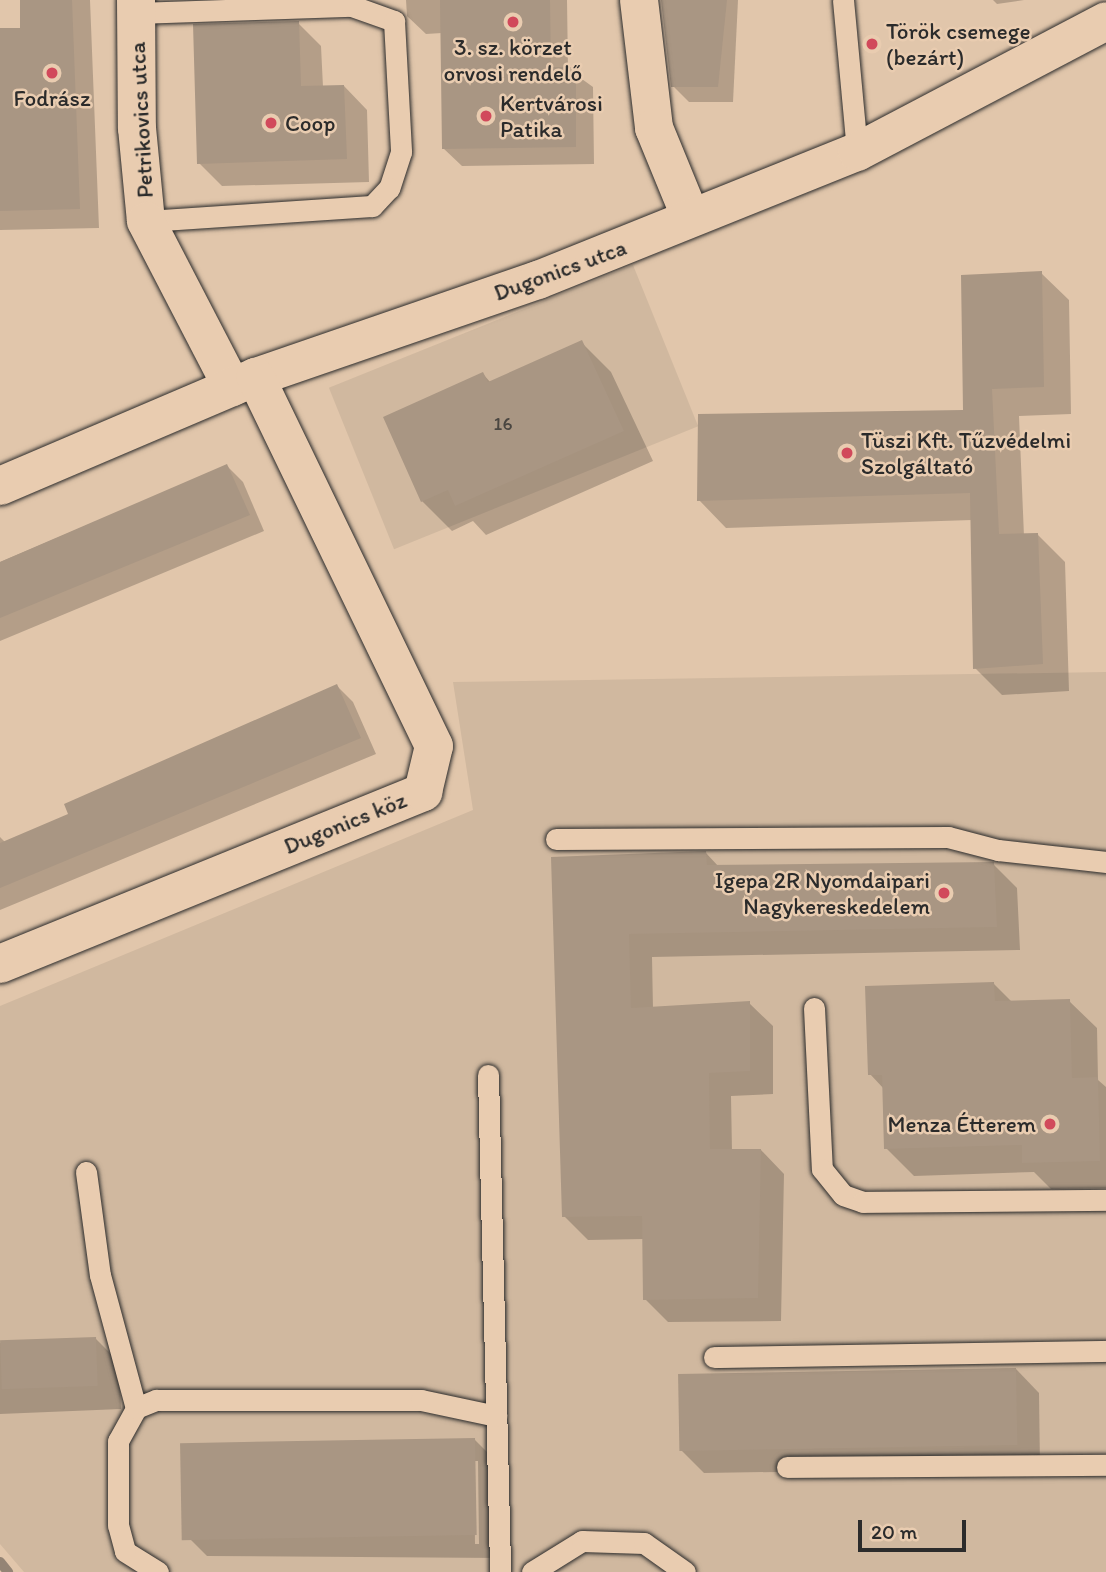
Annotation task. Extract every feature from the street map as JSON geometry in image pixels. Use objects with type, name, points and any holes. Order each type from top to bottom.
[{"type":"street","points":[[639,0],[653,128],[691,218]]},
{"type":"street","name":"Petrikovics utca","points":[[136,6],[146,221],[244,382]]},
{"type":"street","name":"Dugonics utca","points":[[0,486],[244,382],[538,281],[857,152],[1106,20]]},
{"type":"street","name":"Dugonics köz","points":[[0,964],[423,792],[434,746],[244,382]]},
{"type":"lane","points":[[843,0],[857,152]]},
{"type":"lane","points":[[136,6],[352,6],[394,21],[401,152],[389,188],[372,206],[146,221]]},
{"type":"lane","points":[[556,839],[948,837],[998,850],[1106,862]]},
{"type":"lane","points":[[814,1008],[822,1169],[843,1195],[863,1202],[1106,1200]]},
{"type":"lane","points":[[488,1075],[500,1572]]},
{"type":"lane","points":[[86,1172],[100,1275],[136,1408]]},
{"type":"lane","points":[[714,1357],[1106,1351]]},
{"type":"lane","points":[[158,1572],[125,1551],[118,1525],[118,1441],[136,1408],[156,1401],[421,1401],[496,1416]]},
{"type":"lane","points":[[787,1467],[1106,1465]]},
{"type":"lane","points":[[532,1572],[582,1541],[644,1543],[685,1572]]},
{"type":"shaded area","points":[[633,265],[698,426],[394,549],[329,388]]},
{"type":"shaded area","points":[[1106,672],[1106,1572],[24,1572],[0,1544],[0,1006],[473,810],[453,682]]},
{"type":"building","points":[[20,0],[72,0],[80,209],[0,211],[0,28],[20,28]]},
{"type":"building","points":[[440,0],[550,0],[551,67],[576,67],[576,147],[442,149]]},
{"type":"building","points":[[661,0],[727,0],[718,87],[671,87]]},
{"type":"building","name":"Coop","points":[[299,21],[301,86],[344,85],[347,159],[197,164],[193,24]]},
{"type":"building","points":[[1042,271],[1044,387],[992,389],[999,534],[1038,533],[1043,664],[973,669],[970,493],[697,501],[698,414],[963,410],[961,275]]},
{"type":"building","points":[[582,340],[624,431],[455,506],[448,490],[421,502],[383,417],[483,372],[488,382]]},
{"type":"building","points":[[227,464],[250,515],[0,618],[0,562]]},
{"type":"building","points":[[337,684],[361,738],[0,888],[0,843],[68,814],[64,804]]},
{"type":"building","points":[[706,851],[707,865],[994,862],[997,927],[629,934],[631,1008],[750,1001],[750,1071],[709,1073],[710,1149],[761,1149],[758,1298],[643,1300],[642,1216],[562,1217],[551,857]]},
{"type":"building","points":[[994,982],[995,1001],[1070,999],[1072,1078],[1098,1077],[1100,1161],[1022,1163],[1022,1145],[884,1149],[882,1075],[868,1075],[865,986]]},
{"type":"building","points":[[96,1337],[98,1386],[2,1389],[0,1340]]},
{"type":"building","points":[[1016,1368],[1017,1445],[679,1451],[678,1374]]},
{"type":"building","points":[[475,1438],[477,1535],[182,1540],[180,1443]]},
{"type":"waterway","points":[[0,1562],[8,1572]]},
{"type":"place","name":"3. sz. körzet orvosi rendelő","points":[[513,22]]},
{"type":"place","name":"Török csemege (bezárt)","points":[[872,44]]},
{"type":"place","name":"Fodrász","points":[[52,73]]},
{"type":"place","name":"Kertvárosi Patika","points":[[486,116]]},
{"type":"place","name":"Coop","points":[[271,123]]},
{"type":"place","name":"Tüszi Kft. Tűzvédelmi Szolgáltató","points":[[847,453]]},
{"type":"place","name":"Igepa 2R Nyomdaipari Nagykereskedelem","points":[[944,893]]},
{"type":"place","name":"Menza Étterem","points":[[1050,1124]]}]
